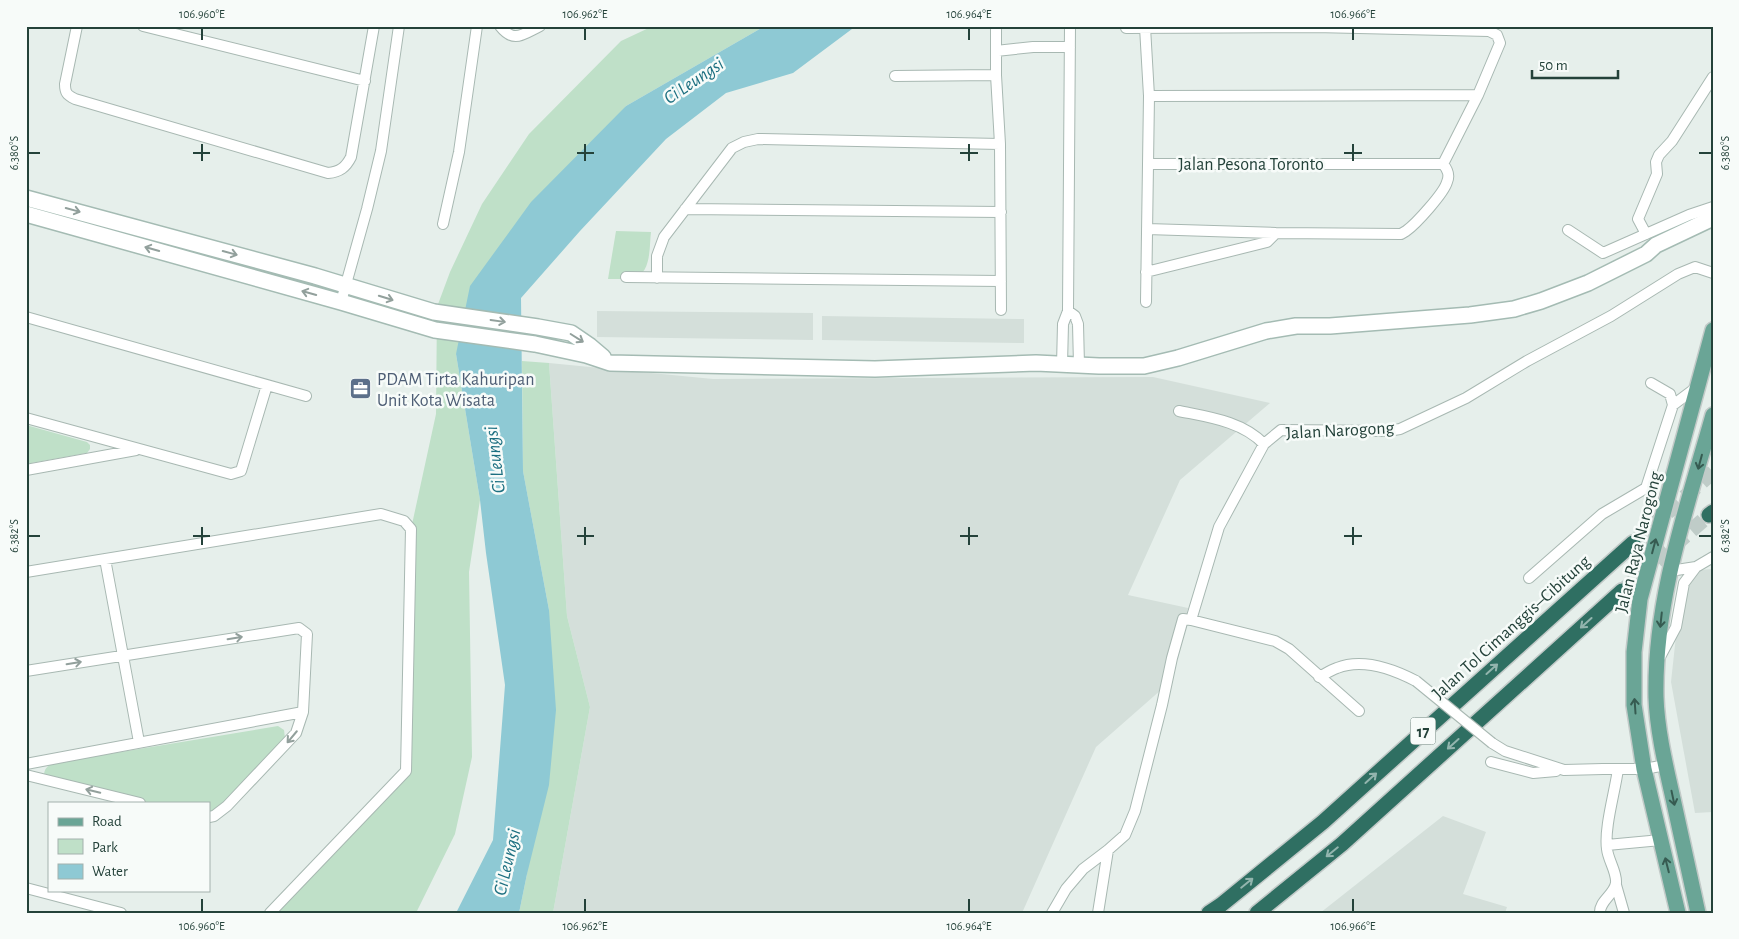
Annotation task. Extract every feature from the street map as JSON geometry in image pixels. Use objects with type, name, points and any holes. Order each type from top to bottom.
[{"type":"highway","name":"Jalan Tol Cimanggis–Cibitung","points":[[1208,913],[1221,905],[1323,822],[1633,543]]},
{"type":"highway","name":"17","points":[[1258,913],[1342,844],[1622,591]]},
{"type":"main road","name":"Jalan Raya Narogong","points":[[1678,913],[1644,769],[1634,705],[1634,652],[1640,599],[1713,330]]},
{"type":"main road","points":[[1698,913],[1666,765],[1656,698],[1657,662],[1661,615],[1670,571],[1713,415]]},
{"type":"street","points":[[77,26],[65,84],[65,90],[68,95],[75,99],[328,173],[342,170],[347,165],[351,156],[374,26]]},
{"type":"street","points":[[143,26],[365,81]]},
{"type":"street","points":[[341,302],[381,151],[399,26]]},
{"type":"street","points":[[443,224],[458,152],[477,26]]},
{"type":"street","points":[[500,26],[511,37],[517,37],[540,26]]},
{"type":"street","points":[[996,26],[996,75],[1000,144],[1001,310]]},
{"type":"street","points":[[1062,365],[1063,324],[1068,311],[1070,26]]},
{"type":"street","points":[[1126,28],[1315,27],[1489,32],[1497,35],[1500,43],[1478,95],[1443,164],[1448,170],[1448,181],[1443,190],[1406,231],[1401,234],[1147,229]]},
{"type":"street","points":[[1145,28],[1149,96],[1146,302]]},
{"type":"street","points":[[996,51],[1033,47],[1070,47]]},
{"type":"street","points":[[895,76],[996,75]]},
{"type":"street","points":[[1646,234],[1638,219],[1657,174],[1656,162],[1659,155],[1672,141],[1713,77]]},
{"type":"street","points":[[1149,96],[1478,95]]},
{"type":"street","points":[[658,278],[658,256],[664,237],[732,148],[744,142],[758,139],[1000,144]]},
{"type":"street","name":"Jalan Pesona Toronto","points":[[1148,164],[1443,164]]},
{"type":"street","points":[[26,198],[346,285],[434,312],[571,333],[610,363]]},
{"type":"street","points":[[1568,230],[1604,253],[1689,215],[1713,207]]},
{"type":"street","points":[[685,209],[1001,212]]},
{"type":"street","points":[[26,214],[435,330],[536,344],[586,355],[610,363],[874,370],[1036,364],[1144,366],[1178,358],[1266,330],[1296,326],[1330,326],[1470,315],[1514,309],[1588,283],[1646,254],[1656,245],[1713,218]]},
{"type":"street","points":[[1646,254],[1660,252],[1713,230]]},
{"type":"street","points":[[1146,272],[1267,242],[1276,233]]},
{"type":"street","name":"Jalan Narogong","points":[[1191,620],[1219,528],[1264,444],[1281,430],[1388,431],[1400,428],[1466,398],[1526,361],[1611,316],[1678,274],[1695,267],[1713,273]]},
{"type":"street","points":[[626,277],[1001,281]]},
{"type":"street","points":[[1068,311],[1075,316],[1078,324],[1079,365]]},
{"type":"street","points":[[26,317],[306,396]]},
{"type":"street","points":[[1529,578],[1602,514],[1646,488],[1673,405],[1670,394],[1651,383]]},
{"type":"street","points":[[26,418],[231,474],[241,471],[267,385]]},
{"type":"street","points":[[1673,405],[1697,388]]},
{"type":"street","points":[[1179,411],[1218,419],[1248,430],[1264,444]]},
{"type":"street","points":[[26,470],[140,449]]},
{"type":"street","points":[[26,572],[381,514],[404,521],[410,529],[406,771],[270,913]]},
{"type":"street","points":[[1670,571],[1696,567],[1713,557]]},
{"type":"street","points":[[105,559],[139,742]]},
{"type":"street","points":[[1657,662],[1676,627],[1684,583],[1696,567]]},
{"type":"street","points":[[1052,913],[1066,889],[1083,869],[1125,835],[1135,811],[1183,619],[1275,641],[1289,648],[1359,711]]},
{"type":"street","points":[[26,671],[299,628],[307,634],[303,712],[296,732],[227,806],[210,817]]},
{"type":"street","points":[[1319,677],[1335,668],[1347,665],[1372,665],[1397,671],[1416,681],[1492,743],[1514,755],[1564,770]]},
{"type":"street","points":[[26,764],[303,712]]},
{"type":"street","points":[[1491,762],[1533,773],[1564,770],[1644,769],[1666,765]]},
{"type":"street","points":[[1618,769],[1607,829],[1607,845],[1624,913]]},
{"type":"street","points":[[26,775],[136,802]]},
{"type":"street","points":[[1607,845],[1661,840]]},
{"type":"street","points":[[1098,913],[1108,850]]},
{"type":"street","points":[[1600,913],[1601,906],[1616,885]]},
{"type":"street","points":[[26,888],[121,913]]},
{"type":"shaded area","points":[[597,311],[813,313],[813,340],[597,337]]},
{"type":"shaded area","points":[[822,316],[1024,319],[1024,343],[822,340]]},
{"type":"shaded area","points":[[549,363],[713,379],[1153,377],[1270,403],[1180,480],[1128,595],[1188,608],[1170,682],[1096,747],[1022,913],[553,913],[590,707],[567,616]]},
{"type":"shaded area","points":[[1713,569],[1713,812],[1695,813],[1671,682],[1683,571]]},
{"type":"shaded area","points":[[1443,816],[1486,832],[1463,894],[1507,907],[1505,913],[1320,913]]},
{"type":"green space","points":[[653,26],[765,26],[626,106],[456,354],[480,500],[469,572],[472,757],[455,834],[416,913],[270,913],[406,771],[411,529],[436,414],[437,307],[450,272],[482,204],[529,134],[621,41]]},
{"type":"green space","points":[[616,231],[651,232],[648,260],[643,272],[638,276],[608,279]]},
{"type":"green space","points":[[522,361],[549,363],[567,616],[590,707],[553,913],[519,913],[527,874],[549,610],[523,471]]},
{"type":"green space","points":[[26,425],[87,442],[90,445],[90,449],[87,453],[26,464]]},
{"type":"green space","points":[[278,726],[284,730],[285,738],[215,811],[210,813],[210,802],[140,802],[44,776],[46,768],[54,763]]},
{"type":"water","name":"Ci Leungsi","points":[[765,26],[856,26],[793,73],[726,93],[666,139],[580,231],[521,298],[523,471],[549,610],[556,710],[549,785],[519,913],[456,913],[493,840],[505,685],[480,500],[456,354],[470,286],[531,202],[626,106]]},
{"type":"tunnel","points":[[1633,543],[1713,472]]},
{"type":"tunnel","points":[[1622,591],[1709,515]]},
{"type":"place","name":"PDAM Tirta Kahuripan Unit Kota Wisata","points":[[361,389]]}]
